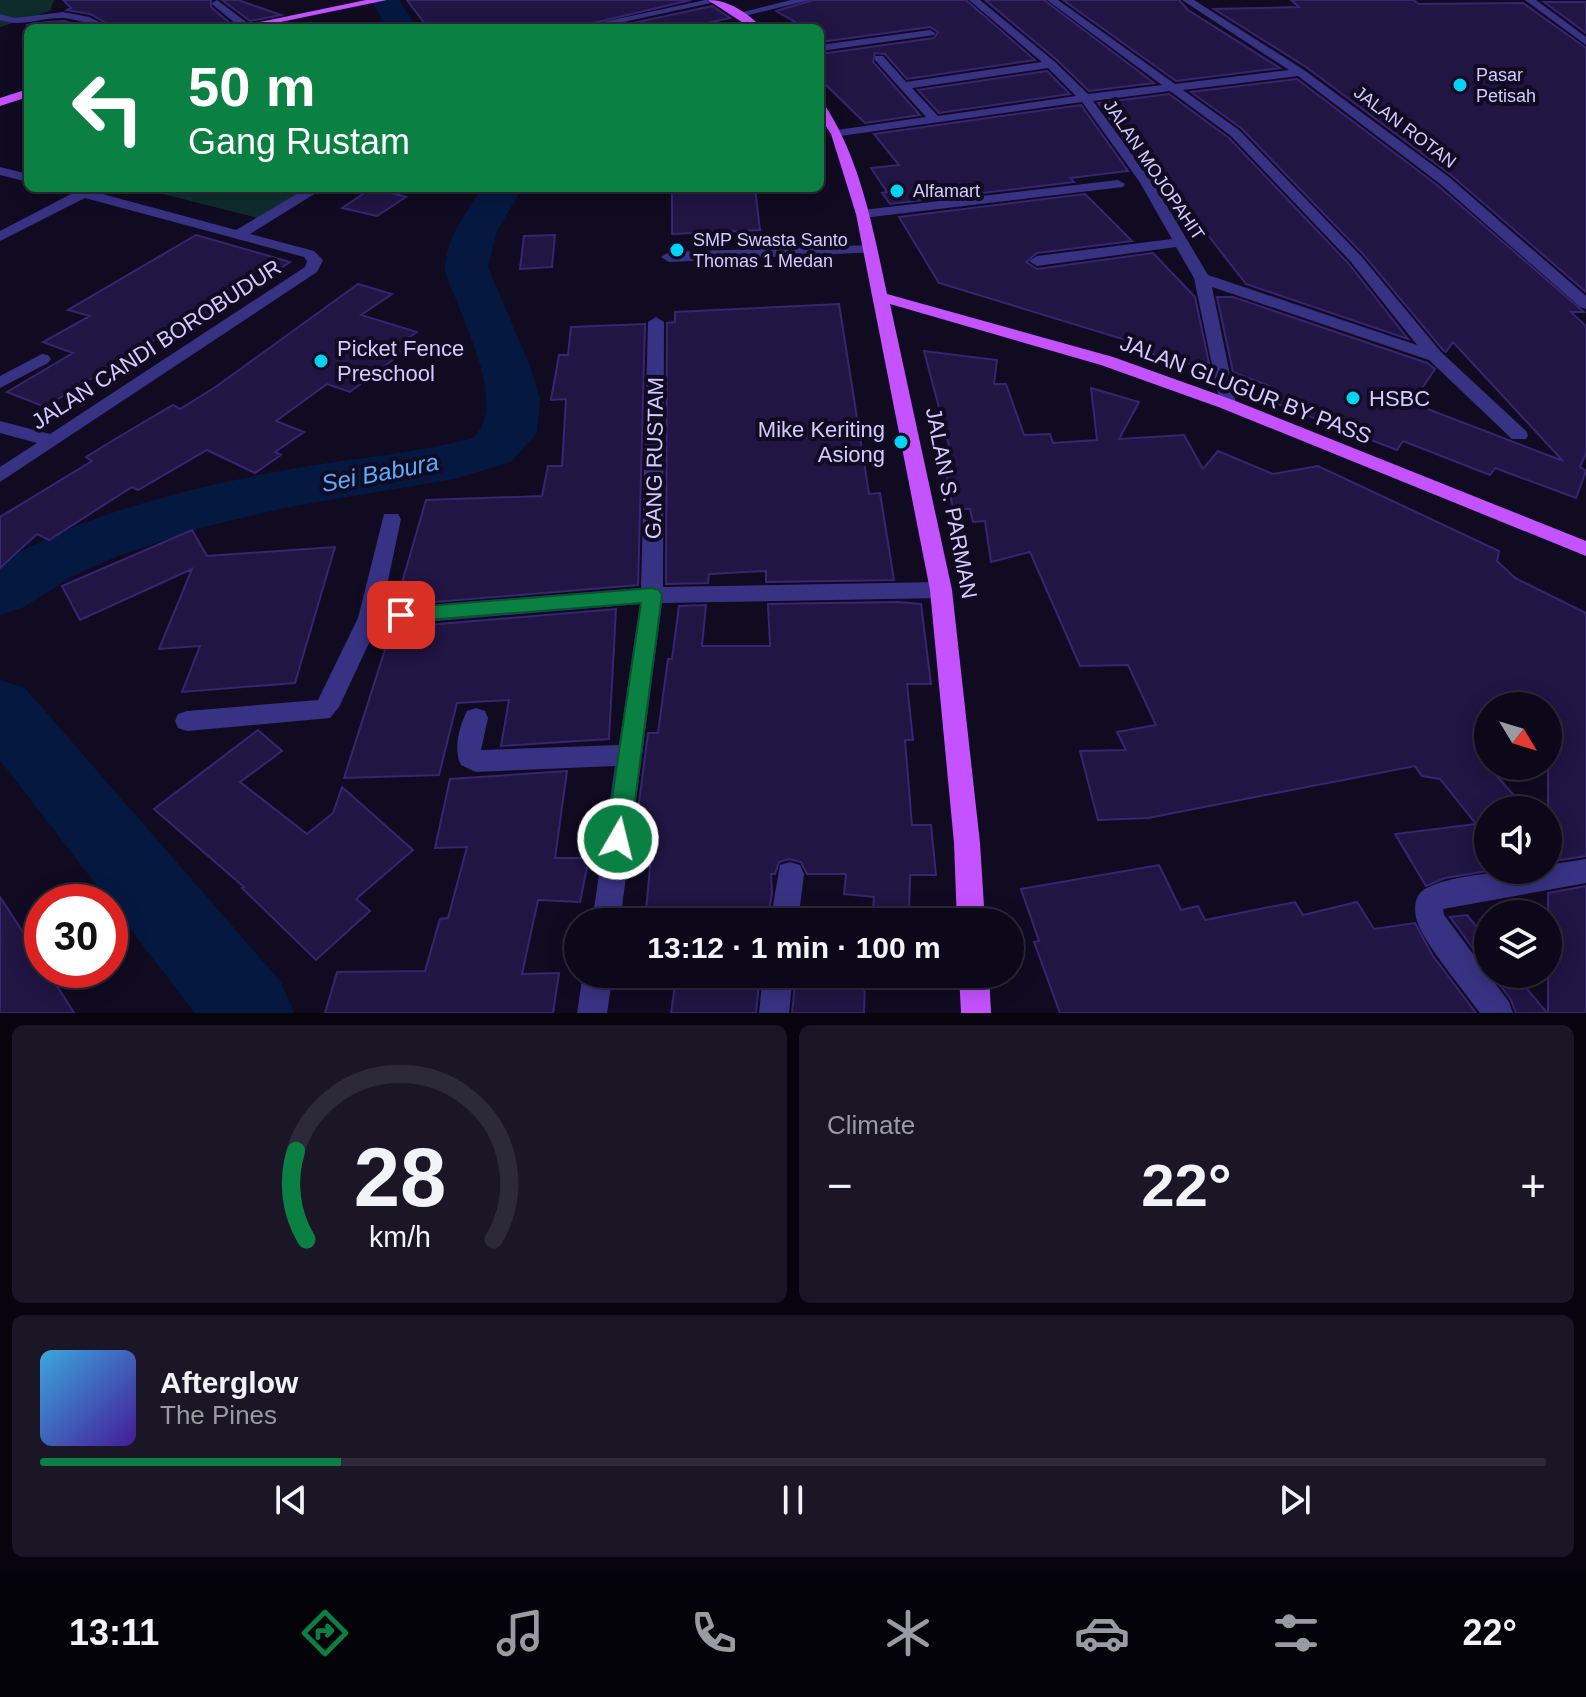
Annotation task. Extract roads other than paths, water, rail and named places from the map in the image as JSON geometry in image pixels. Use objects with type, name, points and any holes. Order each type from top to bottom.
[{"type":"main road","points":[[256,24],[382,0]]},
{"type":"main road","points":[[714,1],[752,24]]},
{"type":"main road","points":[[0,102],[24,94]]},
{"type":"main road","name":"JALAN S. PARMAN","points":[[824,113],[837,134],[872,249],[941,590],[967,843],[970,908]]},
{"type":"main road","name":"JALAN GLUGUR BY PASS","points":[[881,297],[1107,361],[1227,404],[1586,549]]},
{"type":"main road","points":[[975,988],[976,1013]]},
{"type":"street","points":[[740,14],[805,0]]},
{"type":"street","name":"JALAN MOJOPAHIT","points":[[974,0],[1051,64],[1085,98],[1145,181],[1202,278],[1227,404]]},
{"type":"street","points":[[1052,0],[1235,133],[1356,259],[1435,356],[1519,435]]},
{"type":"street","name":"JALAN ROTAN","points":[[1187,0],[1300,72],[1444,180],[1586,304]]},
{"type":"street","points":[[1530,0],[1586,42]]},
{"type":"street","points":[[600,24],[714,1]]},
{"type":"street","points":[[217,3],[237,24]]},
{"type":"street","points":[[0,17],[14,22],[63,15],[98,24]]},
{"type":"street","points":[[824,47],[930,33]]},
{"type":"street","points":[[879,58],[935,120]]},
{"type":"street","points":[[903,86],[1051,64]]},
{"type":"street","points":[[837,134],[1085,98],[1300,72]]},
{"type":"street","points":[[0,171],[24,177]]},
{"type":"street","points":[[863,214],[1118,184]]},
{"type":"street","name":"JALAN CANDI BOROBUDUR","points":[[0,476],[312,269],[315,260],[309,254],[80,192]]},
{"type":"street","points":[[239,234],[310,192]]},
{"type":"street","points":[[0,237],[84,193]]},
{"type":"street","points":[[1037,261],[1182,242]]},
{"type":"street","points":[[669,257],[872,249]]},
{"type":"street","points":[[1202,278],[1435,356]]},
{"type":"street","name":"GANG RUSTAM","points":[[608,908],[652,595],[656,322]]},
{"type":"street","points":[[0,383],[42,359]]},
{"type":"street","points":[[0,427],[50,440]]},
{"type":"street","points":[[187,721],[321,711],[331,703],[369,618],[391,519]]},
{"type":"street","points":[[369,618],[652,595],[941,590]]},
{"type":"street","points":[[476,718],[468,752],[470,758],[476,761],[630,755]]},
{"type":"street","points":[[1498,1013],[1430,919],[1429,903],[1442,895],[1586,871]]},
{"type":"street","points":[[786,908],[790,874]]},
{"type":"street","points":[[592,1013],[596,988]]},
{"type":"street","points":[[774,1013],[777,988]]},
{"type":"waterway","name":"Sei Babura","points":[[385,0],[400,24]]},
{"type":"waterway","name":"Sei Babura","points":[[0,592],[53,560],[97,541],[192,510],[289,488],[454,461],[492,450],[510,433],[514,399],[505,366],[466,267],[476,231],[500,192]]},
{"type":"waterway","name":"Sei Babura","points":[[0,708],[250,1013]]},
{"type":"place","name":"Pasar Petisah","points":[[1460,85]]},
{"type":"place","name":"Alfamart","points":[[897,191]]},
{"type":"place","name":"SMP Swasta Santo Thomas 1 Medan","points":[[677,250]]},
{"type":"place","name":"Picket Fence Preschool","points":[[321,361]]},
{"type":"place","name":"HSBC","points":[[1353,398]]},
{"type":"place","name":"Mike Keriting Asiong","points":[[901,442]]}]
